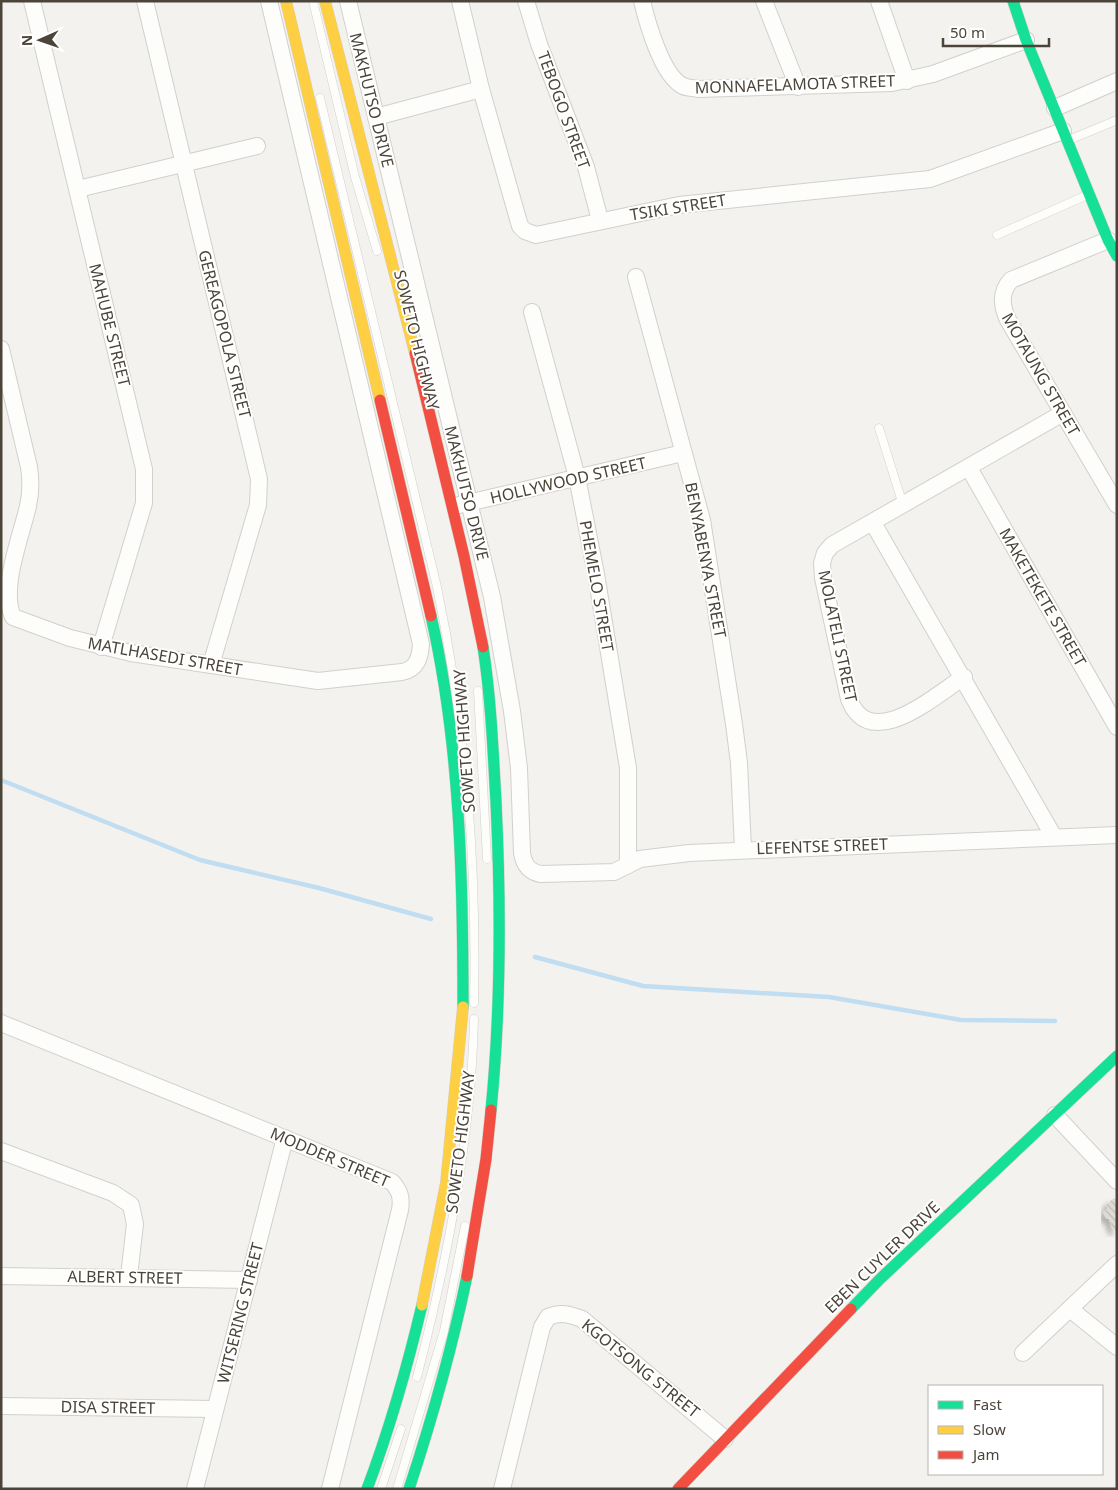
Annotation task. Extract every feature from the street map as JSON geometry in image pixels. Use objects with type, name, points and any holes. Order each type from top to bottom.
[{"type":"main road","name":"SOWETO HIGHWAY","points":[[286,1],[434,630],[449,722],[463,902],[463,1020],[446,1183],[432,1258],[406,1375],[389,1431],[368,1489]]},
{"type":"main road","name":"SOWETO HIGHWAY","points":[[325,1],[369,182],[401,294],[452,507],[479,626],[491,712],[500,874],[499,1016],[495,1080],[482,1194],[464,1291],[437,1401],[409,1489]]},
{"type":"main road","points":[[1013,1],[1026,40],[1065,136],[1108,240],[1117,256]]},
{"type":"main road","name":"EBEN CUYLER DRIVE","points":[[678,1489],[880,1279],[1117,1056]]},
{"type":"street","name":"MAHUBE STREET","points":[[32,1],[143,461],[146,482],[144,503],[101,647]]},
{"type":"street","name":"GEREAGOPOLA STREET","points":[[145,1],[259,479],[258,505],[211,665]]},
{"type":"street","name":"MATLHASEDI STREET","points":[[1,349],[29,467],[31,484],[25,517],[5,584],[4,598],[8,610],[13,617],[101,647],[211,665],[328,681],[402,672],[414,666],[419,660],[421,644],[270,1]]},
{"type":"street","name":"MAKHUTSO DRIVE","points":[[348,1],[492,597],[511,702],[519,768],[523,859],[531,871]]},
{"type":"street","name":"TSIKI STREET","points":[[460,1],[481,89],[522,228],[536,235],[600,220],[709,201],[930,179],[1065,136]]},
{"type":"street","name":"TEBOGO STREET","points":[[526,1],[545,60],[586,167],[600,220]]},
{"type":"street","name":"MONNAFELAMOTA STREET","points":[[642,1],[663,62],[672,78],[683,86],[698,89],[884,84],[907,81],[933,74],[1026,40]]},
{"type":"street","points":[[764,1],[798,86]]},
{"type":"street","points":[[880,1],[907,81]]},
{"type":"street","points":[[1055,108],[1117,81]]},
{"type":"street","points":[[376,117],[481,89]]},
{"type":"street","points":[[78,189],[257,146]]},
{"type":"street","name":"MOTAUNG STREET","points":[[1108,240],[1011,280],[1005,286],[1002,294],[1002,303],[1008,320],[1117,506]]},
{"type":"street","name":"BENYABENYA STREET","points":[[636,278],[702,520],[719,617],[739,763],[743,849]]},
{"type":"street","name":"PHEMELO STREET","points":[[532,312],[577,477],[596,574],[628,768],[628,865]]},
{"type":"street","name":"MOLATELI STREET","points":[[964,678],[890,722],[870,721],[853,709],[825,590],[822,563],[825,553],[832,545],[874,523],[1063,413]]},
{"type":"street","name":"HOLLYWOOD STREET","points":[[452,507],[684,453]]},
{"type":"street","name":"MAKETEKETE STREET","points":[[969,468],[1117,727]]},
{"type":"street","points":[[874,523],[1054,837]]},
{"type":"street","name":"LEFENTSE STREET","points":[[531,871],[546,874],[609,872],[620,870],[640,859],[743,849],[1117,836]]},
{"type":"street","name":"MODDER STREET","points":[[1,1023],[392,1182],[399,1190],[402,1200],[330,1489]]},
{"type":"street","points":[[1054,1115],[1117,1181]]},
{"type":"street","name":"WITSERING STREET","points":[[195,1489],[285,1138]]},
{"type":"street","points":[[1,1151],[113,1193],[131,1205],[135,1224],[129,1276]]},
{"type":"street","points":[[1023,1353],[1117,1264]]},
{"type":"street","name":"ALBERT STREET","points":[[1,1276],[129,1276],[249,1280]]},
{"type":"street","points":[[1070,1309],[1117,1347]]},
{"type":"street","name":"KGOTSONG STREET","points":[[502,1489],[542,1327],[548,1317],[558,1313],[582,1319],[725,1439]]},
{"type":"street","name":"DISA STREET","points":[[1,1406],[215,1408]]},
{"type":"lane","name":"SOWETO HIGHWAY","points":[[313,1],[355,177],[380,260]]},
{"type":"lane","name":"SOWETO HIGHWAY","points":[[318,89],[439,596],[452,658],[471,817],[475,957],[473,1032],[466,1115],[446,1250],[414,1386]]},
{"type":"lane","points":[[1065,136],[1117,120]]},
{"type":"lane","points":[[997,235],[1089,194]]},
{"type":"lane","points":[[879,428],[903,505]]},
{"type":"lane","name":"SOWETO HIGHWAY","points":[[478,682],[488,869]]},
{"type":"lane","name":"SOWETO HIGHWAY","points":[[486,1054],[490,970]]},
{"type":"lane","name":"SOWETO HIGHWAY","points":[[482,1107],[485,1080]]},
{"type":"lane","name":"SOWETO HIGHWAY","points":[[397,1489],[444,1331],[468,1215]]},
{"type":"lane","points":[[381,1489],[403,1422]]},
{"type":"building","points":[[1114,1198],[1117,1200],[1117,1233],[1103,1212],[1108,1208],[1106,1205]]},
{"type":"waterway","points":[[1,780],[200,860],[319,888],[431,919]]},
{"type":"waterway","points":[[535,957],[643,986],[829,997],[961,1020],[1055,1021]]},
{"type":"traffic: fast","points":[[1013,1],[1026,40],[1108,240],[1117,256]]},
{"type":"traffic: fast","points":[[431,616],[441,664],[454,762],[461,860],[463,1007]]},
{"type":"traffic: fast","points":[[483,647],[491,724],[499,879],[497,1033],[491,1110]]},
{"type":"traffic: fast","points":[[851,1309],[880,1279],[1117,1056]]},
{"type":"traffic: fast","points":[[409,1489],[441,1384],[467,1276]]},
{"type":"traffic: fast","points":[[367,1489],[398,1398],[422,1305]]},
{"type":"traffic: slow","points":[[286,1],[380,400]]},
{"type":"traffic: slow","points":[[325,1],[415,353]]},
{"type":"traffic: slow","points":[[422,1305],[446,1183],[463,1007]]},
{"type":"traffic: jam","points":[[415,353],[464,556],[483,647]]},
{"type":"traffic: jam","points":[[380,400],[431,616]]},
{"type":"traffic: jam","points":[[467,1276],[486,1159],[491,1110]]},
{"type":"traffic: jam","points":[[678,1489],[851,1309]]}]
